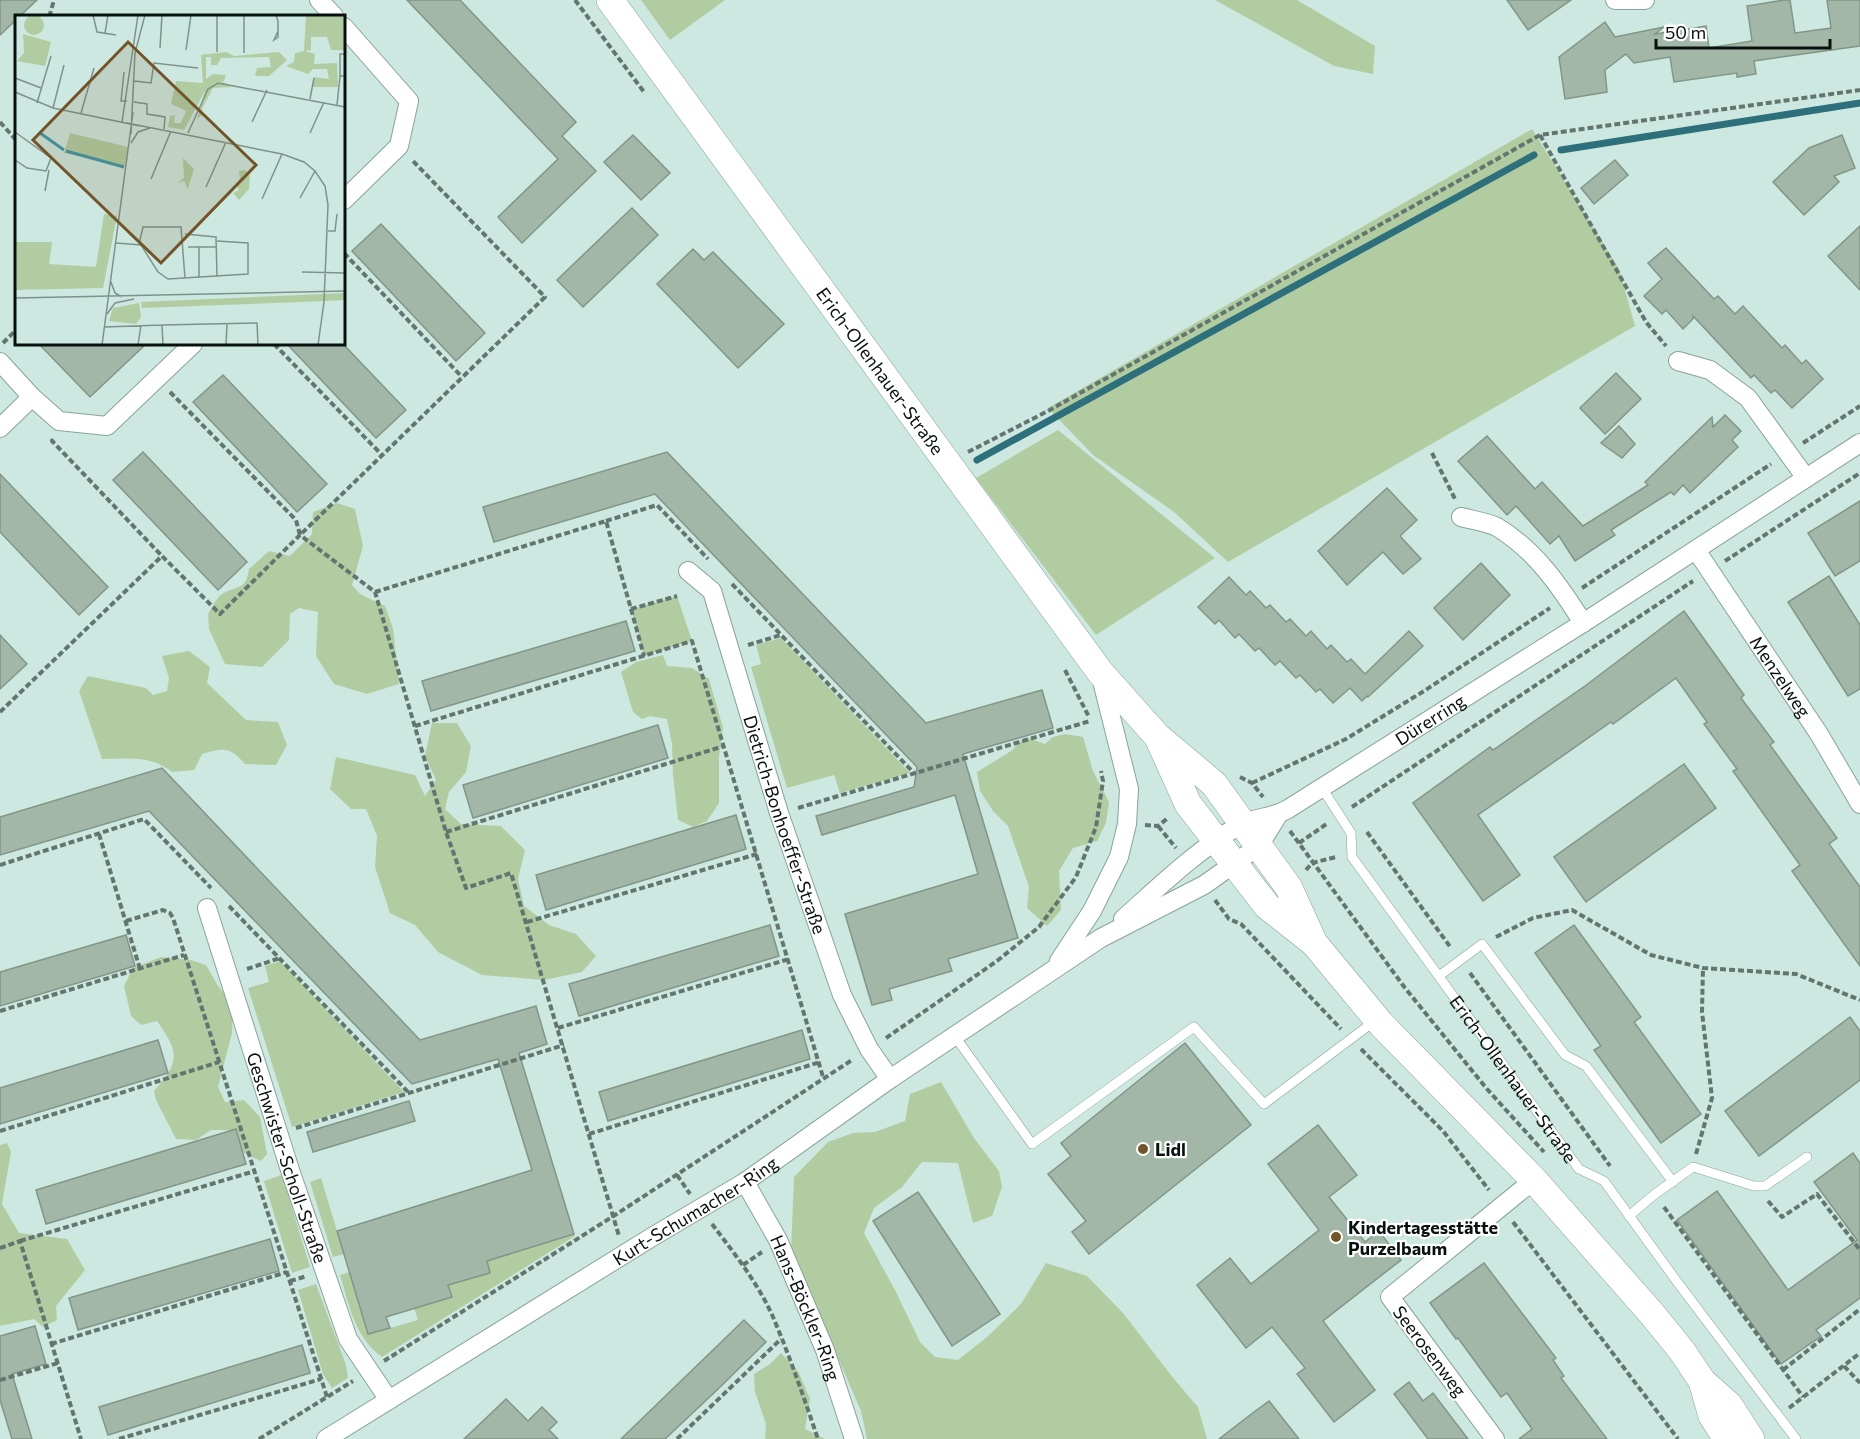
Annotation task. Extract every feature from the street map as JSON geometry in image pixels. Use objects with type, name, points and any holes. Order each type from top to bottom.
[{"type":"street","points":[[319,0],[333,15]]},
{"type":"street","name":"Erich-Ollenhauer-Straße","points":[[610,0],[1100,672],[1158,736],[1214,784],[1289,888],[1314,943]]},
{"type":"street","points":[[1615,0],[1645,0]]},
{"type":"street","points":[[345,28],[409,101],[399,146],[345,199]]},
{"type":"street","points":[[0,362],[59,422],[107,426],[193,345]]},
{"type":"street","points":[[1678,361],[1710,370],[1748,398],[1806,478]]},
{"type":"street","points":[[0,428],[32,397]]},
{"type":"street","name":"Dürerring","points":[[1216,842],[1242,824],[1278,816],[1583,623],[1860,443]]},
{"type":"street","points":[[1461,517],[1495,526],[1534,556],[1562,589],[1583,623]]},
{"type":"street","name":"Menzelweg","points":[[1696,550],[1819,735],[1860,804]]},
{"type":"street","name":"Dietrich-Bonhoeffer-Straße","points":[[688,571],[712,591],[779,813],[842,995],[869,1049],[890,1079]]},
{"type":"street","name":"Kurt-Schumacher-Ring","points":[[1054,969],[1092,911],[1119,857],[1127,824],[1129,789],[1100,672]]},
{"type":"street","name":"Erich-Ollenhauer-Straße","points":[[1158,736],[1182,795],[1267,906],[1314,943],[1377,1019],[1534,1180],[1652,1314],[1682,1351],[1702,1381],[1729,1405],[1751,1439]]},
{"type":"street","name":"Dürerring","points":[[1259,846],[1278,816]]},
{"type":"street","name":"Kurt-Schumacher-Ring","points":[[1101,938],[1188,862],[1216,842]]},
{"type":"street","name":"Kurt-Schumacher-Ring","points":[[326,1439],[745,1182],[954,1035],[1101,938],[1204,885],[1259,846]]},
{"type":"street","name":"Geschwister-Scholl-Straße","points":[[207,908],[323,1271],[348,1339],[389,1400]]},
{"type":"street","name":"Seerosenweg","points":[[1495,1439],[1390,1297],[1534,1180]]},
{"type":"street","name":"Hans-Böckler-Ring","points":[[745,1182],[778,1240],[825,1350],[854,1439]]},
{"type":"street","name":"Erich-Ollenhauer-Straße","points":[[1702,1381],[1712,1416],[1727,1439]]},
{"type":"lane","name":"Erich-Ollenhauer-Straße","points":[[1322,788],[1351,833],[1352,857],[1438,976],[1580,1169],[1604,1182],[1796,1439]]},
{"type":"lane","points":[[1438,976],[1482,944],[1565,1055],[1586,1066],[1673,1182]]},
{"type":"lane","points":[[954,1035],[1032,1144],[1194,1027],[1264,1104],[1377,1019]]},
{"type":"lane","points":[[1629,1216],[1693,1167],[1754,1186],[1765,1186],[1807,1157]]},
{"type":"path","points":[[51,15],[54,0]]},
{"type":"path","points":[[575,0],[649,100]]},
{"type":"path","points":[[947,463],[1048,411],[1540,135],[1860,90]]},
{"type":"path","points":[[0,122],[15,139]]},
{"type":"path","points":[[1540,135],[1646,322],[1678,361]]},
{"type":"path","points":[[59,422],[52,441],[220,614],[545,297],[399,146]]},
{"type":"path","points":[[345,254],[462,377]]},
{"type":"path","points":[[0,346],[15,331]]},
{"type":"path","points":[[275,345],[382,455]]},
{"type":"path","points":[[156,379],[296,520],[300,535],[375,592],[446,832],[466,888],[511,873],[564,1045],[612,1217],[625,1254]]},
{"type":"path","points":[[1432,453],[1451,490],[1461,517]]},
{"type":"path","points":[[1299,843],[1860,473]]},
{"type":"path","points":[[375,592],[657,505],[711,562]]},
{"type":"path","points":[[606,521],[644,656]]},
{"type":"path","points":[[0,712],[162,556]]},
{"type":"path","points":[[727,578],[914,773]]},
{"type":"path","points":[[631,609],[677,596]]},
{"type":"path","points":[[730,650],[781,635]]},
{"type":"path","points":[[415,726],[692,641],[823,1077]]},
{"type":"path","points":[[1059,661],[1093,731]]},
{"type":"path","points":[[779,813],[1090,721]]},
{"type":"path","points":[[446,832],[724,746]]},
{"type":"path","points":[[260,1439],[677,1175],[823,1077],[869,1049],[997,961],[1039,927],[1076,877],[1096,827],[1103,781],[1099,761]]},
{"type":"path","points":[[1252,783],[1265,799]]},
{"type":"path","points":[[1158,826],[1182,855]]},
{"type":"path","points":[[1364,827],[1612,1169]]},
{"type":"path","points":[[99,834],[140,969]]},
{"type":"path","points":[[1292,834],[1312,863]]},
{"type":"path","points":[[527,922],[757,854]]},
{"type":"path","points":[[1210,894],[1229,919],[1241,924],[1443,1131],[1678,1439]]},
{"type":"path","points":[[126,921],[163,910],[170,913],[327,1397]]},
{"type":"path","points":[[1482,944],[1533,918],[1572,910],[1651,955],[1702,968],[1796,974],[1860,1000]]},
{"type":"path","points":[[0,1011],[184,955]]},
{"type":"path","points":[[228,974],[280,958]]},
{"type":"path","points":[[558,1028],[789,959]]},
{"type":"path","points":[[1693,1167],[1712,1098],[1702,1012],[1702,968]]},
{"type":"path","points":[[279,1134],[564,1045]]},
{"type":"path","points":[[0,1131],[219,1062]]},
{"type":"path","points":[[589,1134],[820,1062]]},
{"type":"path","points":[[0,1248],[255,1171]]},
{"type":"path","points":[[677,1175],[743,1265],[772,1316],[818,1439]]},
{"type":"path","points":[[1754,1186],[1782,1217],[1817,1194],[1860,1250]]},
{"type":"path","points":[[1655,1194],[1803,1397]]},
{"type":"path","points":[[20,1241],[81,1439]]},
{"type":"path","points":[[51,1344],[287,1272]]},
{"type":"path","points":[[1783,1370],[1860,1309]]},
{"type":"path","points":[[677,1439],[781,1339]]},
{"type":"path","points":[[1780,1418],[1789,1408],[1860,1353]]},
{"type":"path","points":[[0,1380],[57,1363]]},
{"type":"path","points":[[1844,1366],[1860,1383]]},
{"type":"path","points":[[119,1439],[321,1379]]},
{"type":"path","points":[[1782,1398],[1795,1416]]},
{"type":"green space","points":[[641,0],[725,0],[670,40]]},
{"type":"green space","points":[[1215,0],[1297,0],[1375,46],[1373,74],[1334,66]]},
{"type":"green space","points":[[1532,129],[1619,269],[1635,326],[1228,562],[1174,512],[1093,455],[1048,408]]},
{"type":"green space","points":[[1058,430],[1215,558],[1096,635],[976,478]]},
{"type":"green space","points":[[337,503],[355,509],[363,546],[352,585],[360,594],[385,606],[393,628],[399,684],[367,694],[334,684],[316,656],[318,612],[299,608],[290,614],[289,640],[262,667],[225,664],[209,629],[208,614],[216,601],[222,594],[243,584],[249,569],[269,551],[290,556],[312,534],[313,512]]},
{"type":"green space","points":[[677,596],[692,641],[644,656],[631,609]]},
{"type":"green space","points":[[781,638],[910,773],[840,793],[834,775],[787,788],[751,667],[761,664],[756,645]]},
{"type":"green space","points":[[189,651],[210,667],[207,683],[246,720],[278,722],[287,745],[276,765],[245,764],[235,754],[226,750],[202,754],[194,770],[172,772],[147,760],[102,759],[79,691],[88,676],[146,688],[153,695],[167,691],[169,678],[162,656]]},
{"type":"green space","points":[[663,655],[667,666],[692,668],[709,679],[723,728],[719,757],[719,803],[707,821],[693,827],[678,820],[672,744],[667,719],[650,716],[642,719],[633,712],[621,672],[636,662]]},
{"type":"green space","points":[[432,723],[457,723],[471,746],[466,772],[449,792],[445,809],[461,824],[501,826],[525,850],[518,879],[524,906],[549,925],[576,934],[596,956],[582,972],[544,980],[482,975],[438,952],[415,925],[390,913],[375,867],[377,836],[366,809],[351,809],[330,789],[336,757],[415,775],[425,796],[436,780],[425,756]]},
{"type":"green space","points":[[1065,734],[1083,737],[1093,771],[1109,802],[1106,823],[1097,841],[1073,848],[1059,871],[1061,910],[1047,926],[1027,908],[1029,887],[1008,826],[993,811],[980,791],[977,772],[1011,751],[1025,737],[1045,744],[1053,737]]},
{"type":"green space","points":[[161,957],[191,960],[206,965],[218,986],[233,1005],[232,1033],[218,1087],[225,1102],[244,1100],[260,1117],[267,1154],[261,1161],[244,1153],[234,1130],[211,1130],[196,1140],[176,1139],[156,1100],[154,1091],[169,1072],[174,1057],[173,1050],[157,1021],[141,1025],[131,1016],[124,986],[133,968]]},
{"type":"green space","points":[[280,961],[404,1092],[292,1127],[248,988],[269,982],[265,966]]},
{"type":"green space","points":[[941,1082],[974,1138],[999,1171],[1002,1187],[992,1216],[973,1223],[958,1163],[922,1162],[902,1187],[874,1208],[864,1233],[920,1342],[935,1357],[958,1360],[987,1337],[1021,1304],[1046,1263],[1087,1276],[1123,1313],[1198,1407],[1207,1439],[867,1439],[861,1411],[835,1351],[815,1328],[813,1297],[791,1251],[794,1177],[828,1142],[853,1133],[875,1132],[905,1121],[910,1094]]},
{"type":"green space","points":[[7,1143],[11,1152],[2,1204],[19,1233],[67,1239],[85,1270],[56,1306],[57,1320],[43,1327],[34,1319],[0,1326],[0,1145]]},
{"type":"green space","points":[[282,1175],[310,1267],[292,1273],[264,1181]]},
{"type":"green space","points":[[321,1178],[344,1254],[333,1257],[310,1182]]},
{"type":"green space","points":[[574,1234],[575,1236],[382,1357],[359,1331],[340,1275],[350,1272],[369,1334],[418,1320],[414,1308],[452,1296],[448,1285],[490,1273],[487,1261]]},
{"type":"green space","points":[[316,1284],[346,1365],[348,1378],[332,1388],[323,1374],[298,1290]]},
{"type":"green space","points":[[781,1353],[798,1371],[810,1399],[805,1429],[825,1439],[765,1439],[766,1424],[755,1392],[754,1374],[770,1364]]},
{"type":"building","points":[[0,0],[37,0],[21,15],[15,15],[15,21],[0,35]]},
{"type":"building","points":[[407,0],[460,0],[576,122],[562,136],[596,171],[522,243],[498,217],[558,159]]},
{"type":"building","points":[[1507,0],[1571,0],[1528,30]]},
{"type":"building","points":[[1790,0],[1795,33],[1831,28],[1827,0],[1860,0],[1860,46],[1754,61],[1756,74],[1737,77],[1737,73],[1674,82],[1670,57],[1634,63],[1626,54],[1605,70],[1607,92],[1565,99],[1559,57],[1605,22],[1615,37],[1664,27],[1655,34],[1706,26],[1709,48],[1752,41],[1747,6]]},
{"type":"building","points":[[633,135],[670,173],[641,200],[604,162]]},
{"type":"building","points":[[1842,135],[1855,168],[1834,176],[1839,182],[1804,215],[1773,182],[1809,148]]},
{"type":"building","points":[[1615,160],[1628,175],[1594,204],[1581,188]]},
{"type":"building","points":[[632,208],[658,235],[583,307],[557,280]]},
{"type":"building","points":[[381,224],[485,333],[456,361],[352,251]]},
{"type":"building","points":[[1860,226],[1860,290],[1828,256]]},
{"type":"building","points":[[1666,248],[1714,299],[1718,296],[1735,314],[1743,306],[1782,348],[1785,345],[1802,364],[1806,360],[1823,379],[1792,408],[1775,390],[1771,393],[1754,375],[1751,378],[1693,316],[1693,319],[1683,329],[1666,310],[1662,314],[1644,296],[1662,279],[1648,263]]},
{"type":"building","points":[[693,249],[704,260],[713,252],[784,324],[738,368],[657,284]]},
{"type":"building","points":[[40,345],[145,345],[90,397]]},
{"type":"building","points":[[288,345],[344,345],[406,410],[376,438]]},
{"type":"building","points":[[1616,373],[1641,399],[1605,434],[1580,408]]},
{"type":"building","points":[[223,375],[327,484],[297,512],[193,402]]},
{"type":"building","points":[[1725,415],[1741,431],[1732,440],[1738,447],[1690,493],[1683,485],[1674,495],[1671,492],[1611,530],[1615,535],[1575,561],[1559,536],[1550,544],[1516,506],[1507,515],[1458,461],[1487,436],[1535,489],[1542,482],[1583,526],[1648,485],[1645,482],[1712,417],[1713,427]]},
{"type":"building","points":[[1619,426],[1635,444],[1622,458],[1601,443]]},
{"type":"building","points":[[143,452],[247,562],[218,590],[113,480]]},
{"type":"building","points":[[667,452],[926,723],[1042,690],[1053,728],[963,754],[1018,938],[948,959],[952,971],[889,989],[892,1000],[872,1005],[845,914],[978,874],[955,795],[822,835],[816,816],[914,787],[917,767],[655,494],[494,542],[483,507]]},
{"type":"building","points":[[0,474],[108,587],[79,615],[0,532]]},
{"type":"building","points":[[1387,488],[1417,520],[1400,536],[1421,559],[1403,574],[1383,552],[1347,585],[1318,551]]},
{"type":"building","points":[[1860,501],[1860,561],[1835,576],[1808,533]]},
{"type":"building","points":[[1481,563],[1510,595],[1463,640],[1434,608]]},
{"type":"building","points":[[1829,576],[1860,625],[1860,689],[1848,696],[1788,602]]},
{"type":"building","points":[[1229,577],[1246,595],[1250,591],[1266,608],[1270,605],[1286,622],[1290,619],[1306,636],[1311,631],[1327,649],[1331,645],[1347,662],[1351,659],[1365,674],[1409,631],[1423,646],[1362,701],[1350,688],[1333,703],[1320,689],[1316,692],[1300,675],[1296,678],[1280,661],[1275,665],[1259,648],[1255,651],[1239,634],[1235,638],[1219,620],[1215,624],[1198,607]]},
{"type":"building","points":[[1684,611],[1744,695],[1741,698],[1774,742],[1770,745],[1837,838],[1829,844],[1860,887],[1860,966],[1792,871],[1800,865],[1733,771],[1737,769],[1704,724],[1707,722],[1676,678],[1613,724],[1611,722],[1478,815],[1520,875],[1483,901],[1413,803],[1490,747],[1493,750],[1585,686]]},
{"type":"building","points":[[626,621],[635,651],[431,711],[422,681]]},
{"type":"building","points":[[0,635],[27,664],[0,689]]},
{"type":"building","points":[[658,725],[668,758],[473,818],[463,785]]},
{"type":"building","points":[[1684,764],[1716,808],[1586,902],[1554,857]]},
{"type":"building","points":[[162,768],[420,1040],[536,1006],[547,1044],[519,1053],[574,1234],[487,1261],[490,1273],[448,1285],[452,1297],[386,1317],[390,1328],[368,1334],[337,1231],[532,1170],[498,1059],[412,1084],[149,811],[0,855],[0,817]]},
{"type":"building","points":[[736,815],[746,849],[546,910],[536,875]]},
{"type":"building","points":[[770,925],[779,956],[579,1016],[569,984]]},
{"type":"building","points":[[1574,925],[1641,1017],[1634,1022],[1701,1114],[1661,1143],[1594,1050],[1601,1046],[1535,953]]},
{"type":"building","points":[[126,935],[135,966],[0,1006],[0,972]]},
{"type":"building","points":[[1850,1017],[1860,1031],[1860,1080],[1759,1156],[1725,1111]]},
{"type":"building","points":[[802,1030],[810,1059],[608,1121],[599,1092]]},
{"type":"building","points":[[158,1040],[168,1073],[0,1124],[0,1088]]},
{"type":"building","name":"Lidl","points":[[1185,1043],[1251,1125],[1089,1254],[1072,1232],[1086,1221],[1048,1174],[1071,1156],[1061,1143]]},
{"type":"building","points":[[409,1101],[415,1121],[313,1152],[307,1132]]},
{"type":"building","name":"Kindertagesstätte Purzelbaum","points":[[1318,1125],[1357,1175],[1329,1197],[1365,1242],[1379,1231],[1401,1260],[1323,1321],[1375,1390],[1334,1422],[1297,1374],[1305,1368],[1272,1327],[1246,1348],[1197,1285],[1230,1258],[1251,1284],[1319,1230],[1268,1164]]},
{"type":"building","points":[[236,1129],[246,1164],[46,1224],[36,1190]]},
{"type":"building","points":[[1853,1153],[1860,1163],[1860,1298],[1816,1330],[1821,1336],[1781,1364],[1677,1220],[1717,1191],[1788,1290],[1857,1240],[1814,1182]]},
{"type":"building","points":[[918,1192],[1000,1314],[952,1346],[873,1221]]},
{"type":"building","points":[[270,1239],[279,1271],[78,1330],[69,1298]]},
{"type":"building","points":[[1484,1263],[1556,1358],[1553,1360],[1564,1376],[1561,1378],[1607,1439],[1519,1439],[1532,1429],[1507,1393],[1501,1397],[1430,1303]]},
{"type":"building","points":[[744,1320],[766,1342],[716,1391],[665,1439],[621,1439]]},
{"type":"building","points":[[35,1326],[46,1364],[12,1374],[32,1439],[12,1439],[0,1400],[0,1336]]},
{"type":"building","points":[[302,1345],[310,1373],[108,1435],[99,1407]]},
{"type":"building","points":[[1409,1382],[1423,1401],[1433,1393],[1468,1439],[1428,1439],[1394,1394]]},
{"type":"building","points":[[506,1399],[528,1421],[542,1407],[557,1422],[549,1430],[558,1439],[464,1439]]},
{"type":"building","points":[[1269,1401],[1299,1439],[1219,1439],[1254,1412]]},
{"type":"waterway","points":[[1561,150],[1860,103]]},
{"type":"waterway","points":[[977,460],[1534,155]]},
{"type":"place","name":"Lidl","points":[[1143,1149]]},
{"type":"place","name":"Kindertagesstätte Purzelbaum","points":[[1336,1237]]}]
